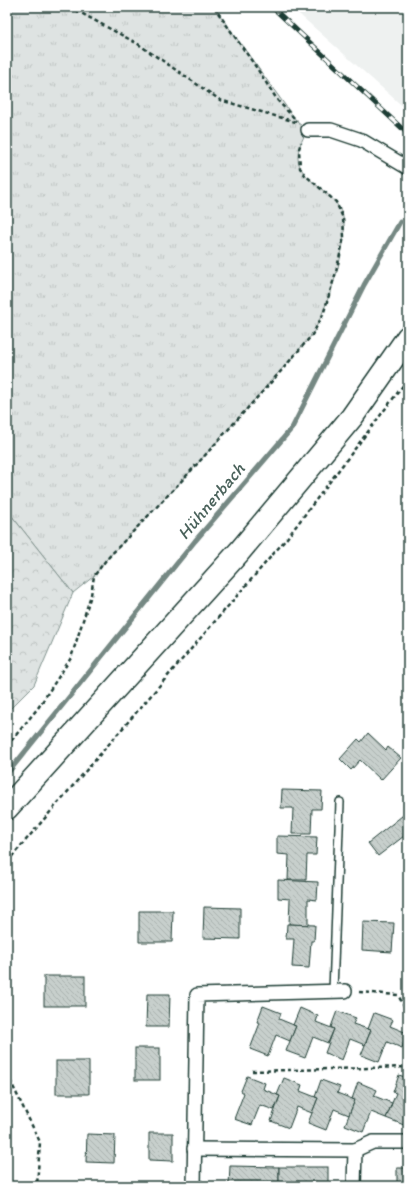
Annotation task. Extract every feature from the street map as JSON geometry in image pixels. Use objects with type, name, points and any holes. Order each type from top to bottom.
[{"type":"highway","points":[[7,808],[239,552],[352,417],[408,337]]},
{"type":"street","points":[[308,130],[331,130],[360,140],[408,168]]},
{"type":"street","points":[[194,1186],[197,995],[339,991]]},
{"type":"street","points":[[194,1149],[355,1150],[373,1142],[408,1142]]},
{"type":"street","points":[[354,1186],[355,1150]]},
{"type":"lane","points":[[339,991],[340,802]]},
{"type":"path","points":[[70,7],[138,44],[220,100],[298,123],[278,101],[214,7]]},
{"type":"path","points":[[7,72],[7,104]]},
{"type":"path","points":[[7,746],[38,708],[71,658],[91,595],[94,576],[106,560],[189,474],[282,370],[312,335],[323,315],[341,251],[344,237],[344,218],[336,202],[305,175],[300,168],[299,149],[302,139],[308,130]]},
{"type":"path","points":[[7,862],[287,538],[408,379]]},
{"type":"path","points":[[339,991],[398,995],[408,1013]]},
{"type":"path","points":[[252,1071],[408,1067]]},
{"type":"path","points":[[7,1074],[40,1142],[37,1186]]},
{"type":"shaded area","points":[[291,7],[408,7],[408,111]]},
{"type":"green space","points":[[7,7],[214,7],[298,123],[308,130],[300,147],[298,160],[302,170],[309,179],[329,195],[337,205],[343,217],[344,229],[340,260],[330,294],[312,335],[189,473],[106,560],[94,576],[73,593],[7,510]]},
{"type":"green space","points":[[7,510],[73,593],[34,685],[7,712]]},
{"type":"building","points":[[368,733],[386,750],[388,747],[401,758],[381,780],[360,760],[351,770],[340,759],[358,739],[361,742]]},
{"type":"building","points":[[282,790],[322,791],[321,809],[312,809],[311,834],[292,834],[293,808],[281,808]]},
{"type":"building","points":[[407,812],[408,833],[378,856],[368,843]]},
{"type":"building","points":[[277,836],[317,837],[316,855],[307,855],[306,880],[288,880],[289,855],[277,854]]},
{"type":"building","points":[[278,880],[318,882],[317,900],[308,899],[308,925],[289,924],[290,899],[278,898]]},
{"type":"building","points":[[204,907],[240,908],[240,939],[203,938]]},
{"type":"building","points":[[139,911],[173,911],[172,942],[139,942]]},
{"type":"building","points":[[363,922],[394,923],[392,952],[362,950]]},
{"type":"building","points":[[287,924],[315,925],[314,941],[311,941],[309,968],[292,967],[294,939],[286,939]]},
{"type":"building","points":[[44,976],[85,976],[85,1006],[44,1006]]},
{"type":"building","points":[[147,994],[170,994],[169,1027],[146,1027]]},
{"type":"building","points":[[263,1006],[281,1013],[279,1019],[296,1026],[290,1041],[276,1035],[268,1056],[250,1049],[260,1023],[257,1022]]},
{"type":"building","points":[[300,1008],[318,1016],[316,1022],[334,1029],[328,1043],[313,1037],[305,1058],[286,1051],[296,1026],[293,1025]]},
{"type":"building","points":[[337,1011],[356,1018],[353,1024],[371,1030],[365,1045],[350,1039],[342,1060],[325,1053],[334,1029],[331,1027]]},
{"type":"building","points":[[374,1013],[393,1020],[390,1026],[407,1033],[402,1048],[387,1042],[379,1062],[361,1055],[371,1030],[368,1029]]},
{"type":"building","points":[[135,1048],[160,1048],[160,1080],[135,1080]]},
{"type":"building","points":[[56,1061],[89,1061],[89,1094],[56,1094]]},
{"type":"building","points":[[399,1075],[408,1078],[408,1115],[404,1125],[386,1118],[396,1093],[393,1092]]},
{"type":"building","points":[[247,1076],[265,1083],[263,1089],[280,1096],[274,1110],[260,1105],[252,1125],[234,1119],[244,1093],[241,1091]]},
{"type":"building","points":[[284,1078],[302,1085],[300,1091],[318,1098],[312,1113],[297,1107],[289,1128],[271,1121],[280,1096],[277,1095]]},
{"type":"building","points":[[321,1080],[340,1087],[337,1093],[355,1100],[349,1115],[334,1109],[326,1130],[308,1123],[318,1098],[315,1097]]},
{"type":"building","points":[[358,1082],[377,1090],[374,1096],[392,1103],[386,1118],[371,1112],[363,1132],[345,1125],[355,1100],[352,1099]]},
{"type":"building","points":[[149,1133],[173,1133],[173,1161],[149,1160]]},
{"type":"building","points":[[87,1134],[115,1135],[114,1163],[86,1162]]},
{"type":"building","points":[[230,1166],[279,1167],[279,1186],[229,1186]]},
{"type":"building","points":[[279,1167],[328,1167],[328,1186],[279,1186]]},
{"type":"building","points":[[397,1168],[408,1168],[408,1186],[397,1186]]},
{"type":"waterway","name":"Hühnerbach","points":[[7,774],[195,541],[292,428],[364,285],[400,222]]},
{"type":"railway","points":[[272,7],[408,134]]}]
